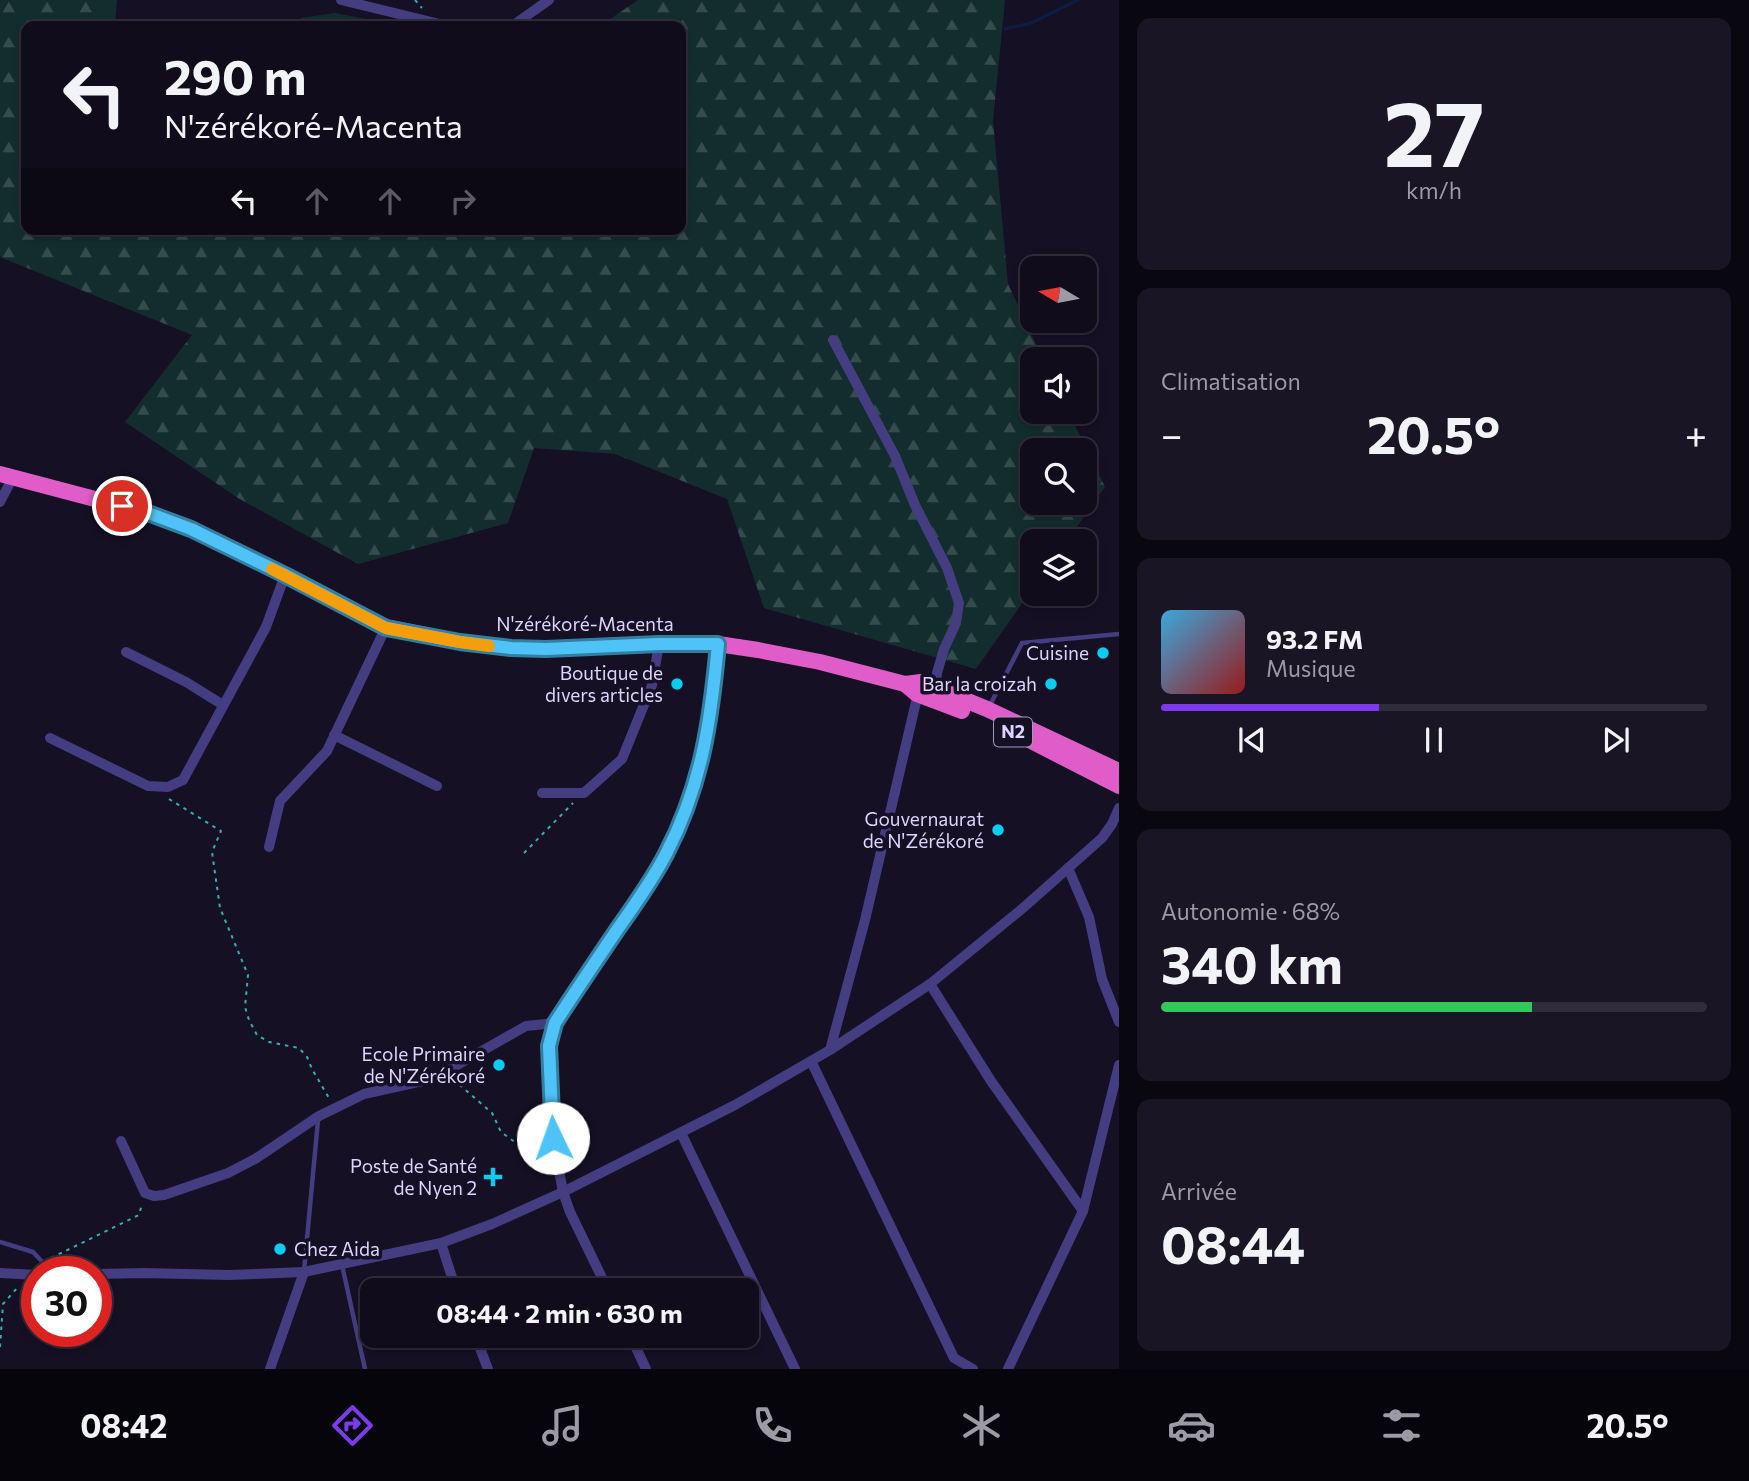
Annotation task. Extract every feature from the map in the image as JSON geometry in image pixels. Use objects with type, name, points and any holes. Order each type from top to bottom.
[{"type":"highway","name":"N'zérékoré-Macenta","points":[[6,476],[148,513],[191,529],[386,628],[460,642],[511,648],[718,644],[820,662],[919,687],[987,709],[1119,771]]},
{"type":"highway","name":"N'zérékoré-Macenta","points":[[919,687],[951,706],[1021,736],[1119,786]]},
{"type":"street","points":[[341,0],[427,21]]},
{"type":"street","points":[[519,21],[549,0]]},
{"type":"street","points":[[830,1050],[865,919],[919,687],[944,649],[956,623],[959,603],[947,568],[915,505],[895,456],[833,340]]},
{"type":"street","points":[[0,502],[6,476]]},
{"type":"street","points":[[50,738],[148,786],[168,787],[183,780],[266,627],[285,575]]},
{"type":"street","points":[[269,847],[280,801],[327,751],[386,628]]},
{"type":"street","points":[[542,793],[584,793],[622,759],[652,685],[659,644]]},
{"type":"street","points":[[602,1278],[563,1192],[553,1138],[549,1046],[555,1023],[666,855],[685,813],[701,764],[711,714],[718,644]]},
{"type":"street","points":[[126,652],[186,682],[223,705]]},
{"type":"street","points":[[334,735],[437,786]]},
{"type":"street","points":[[112,1274],[229,1275],[304,1272],[441,1243],[492,1224],[563,1192],[736,1105],[830,1050],[930,984],[1023,908],[1102,838],[1116,822],[1119,808]]},
{"type":"street","points":[[1068,868],[1089,917],[1102,979],[1119,1022]]},
{"type":"street","points":[[930,984],[991,1081],[1083,1211]]},
{"type":"street","points":[[121,1141],[145,1192],[155,1196],[163,1195],[256,1159],[319,1116],[365,1094],[427,1080],[526,1026],[555,1023]]},
{"type":"street","points":[[811,1061],[954,1358],[973,1369]]},
{"type":"street","points":[[1008,1369],[1083,1211],[1119,1065]]},
{"type":"street","points":[[681,1133],[795,1369]]},
{"type":"street","points":[[441,1243],[452,1278]]},
{"type":"street","points":[[270,1369],[304,1272]]},
{"type":"street","points":[[0,1273],[21,1275]]},
{"type":"street","points":[[480,1348],[488,1369]]},
{"type":"street","points":[[636,1348],[646,1369]]},
{"type":"lane","points":[[987,709],[1022,643],[1119,634]]},
{"type":"lane","points":[[304,1272],[319,1116]]},
{"type":"lane","points":[[0,1242],[33,1252],[37,1256]]},
{"type":"lane","points":[[342,1264],[365,1369]]},
{"type":"path","points":[[168,787],[167,797],[221,831],[212,852],[220,908],[247,975],[245,1007],[249,1020],[257,1035],[269,1042],[299,1048],[307,1057],[335,1108]]},
{"type":"path","points":[[524,853],[584,793]]},
{"type":"path","points":[[444,1072],[492,1113],[501,1132],[538,1159],[546,1170]]},
{"type":"path","points":[[54,1256],[139,1215],[145,1192]]},
{"type":"path","points":[[0,1347],[4,1304],[21,1286]]},
{"type":"green space","points":[[0,0],[117,0],[115,21],[21,21],[21,235],[686,235],[686,21],[607,21],[638,0],[1005,0],[993,121],[1008,284],[1020,310],[1020,333],[1031,333],[1037,347],[1020,347],[1020,424],[1074,424],[1081,438],[1020,438],[1020,515],[1085,515],[1075,529],[1020,529],[1020,606],[976,669],[764,608],[727,499],[615,454],[534,448],[508,523],[358,564],[238,498],[125,422],[192,335],[0,257]]},
{"type":"green space","points":[[335,13],[375,21],[300,21],[301,18]]},
{"type":"green space","points":[[1097,471],[1105,487],[1097,498]]},
{"type":"waterway","points":[[1005,29],[1031,23],[1078,0]]},
{"type":"slow traffic","points":[[272,569],[386,628],[489,646]]},
{"type":"place","name":"Cuisine","points":[[1103,653]]},
{"type":"place","name":"Boutique de divers articles","points":[[677,684]]},
{"type":"place","name":"Bar la croizah","points":[[1051,684]]},
{"type":"place","name":"Gouvernaurat de N'Zérékoré","points":[[998,830]]},
{"type":"place","name":"Ecole Primaire de N'Zérékoré","points":[[499,1065]]},
{"type":"place","name":"Poste de Santé de Nyen 2","points":[[493,1177]]},
{"type":"place","name":"Chez Aida","points":[[280,1249]]},
{"type":"route","points":[[122,506],[191,529],[386,628],[460,642],[511,648],[718,644],[711,714],[701,764],[685,813],[666,855],[555,1023],[549,1046],[553,1138]]}]
